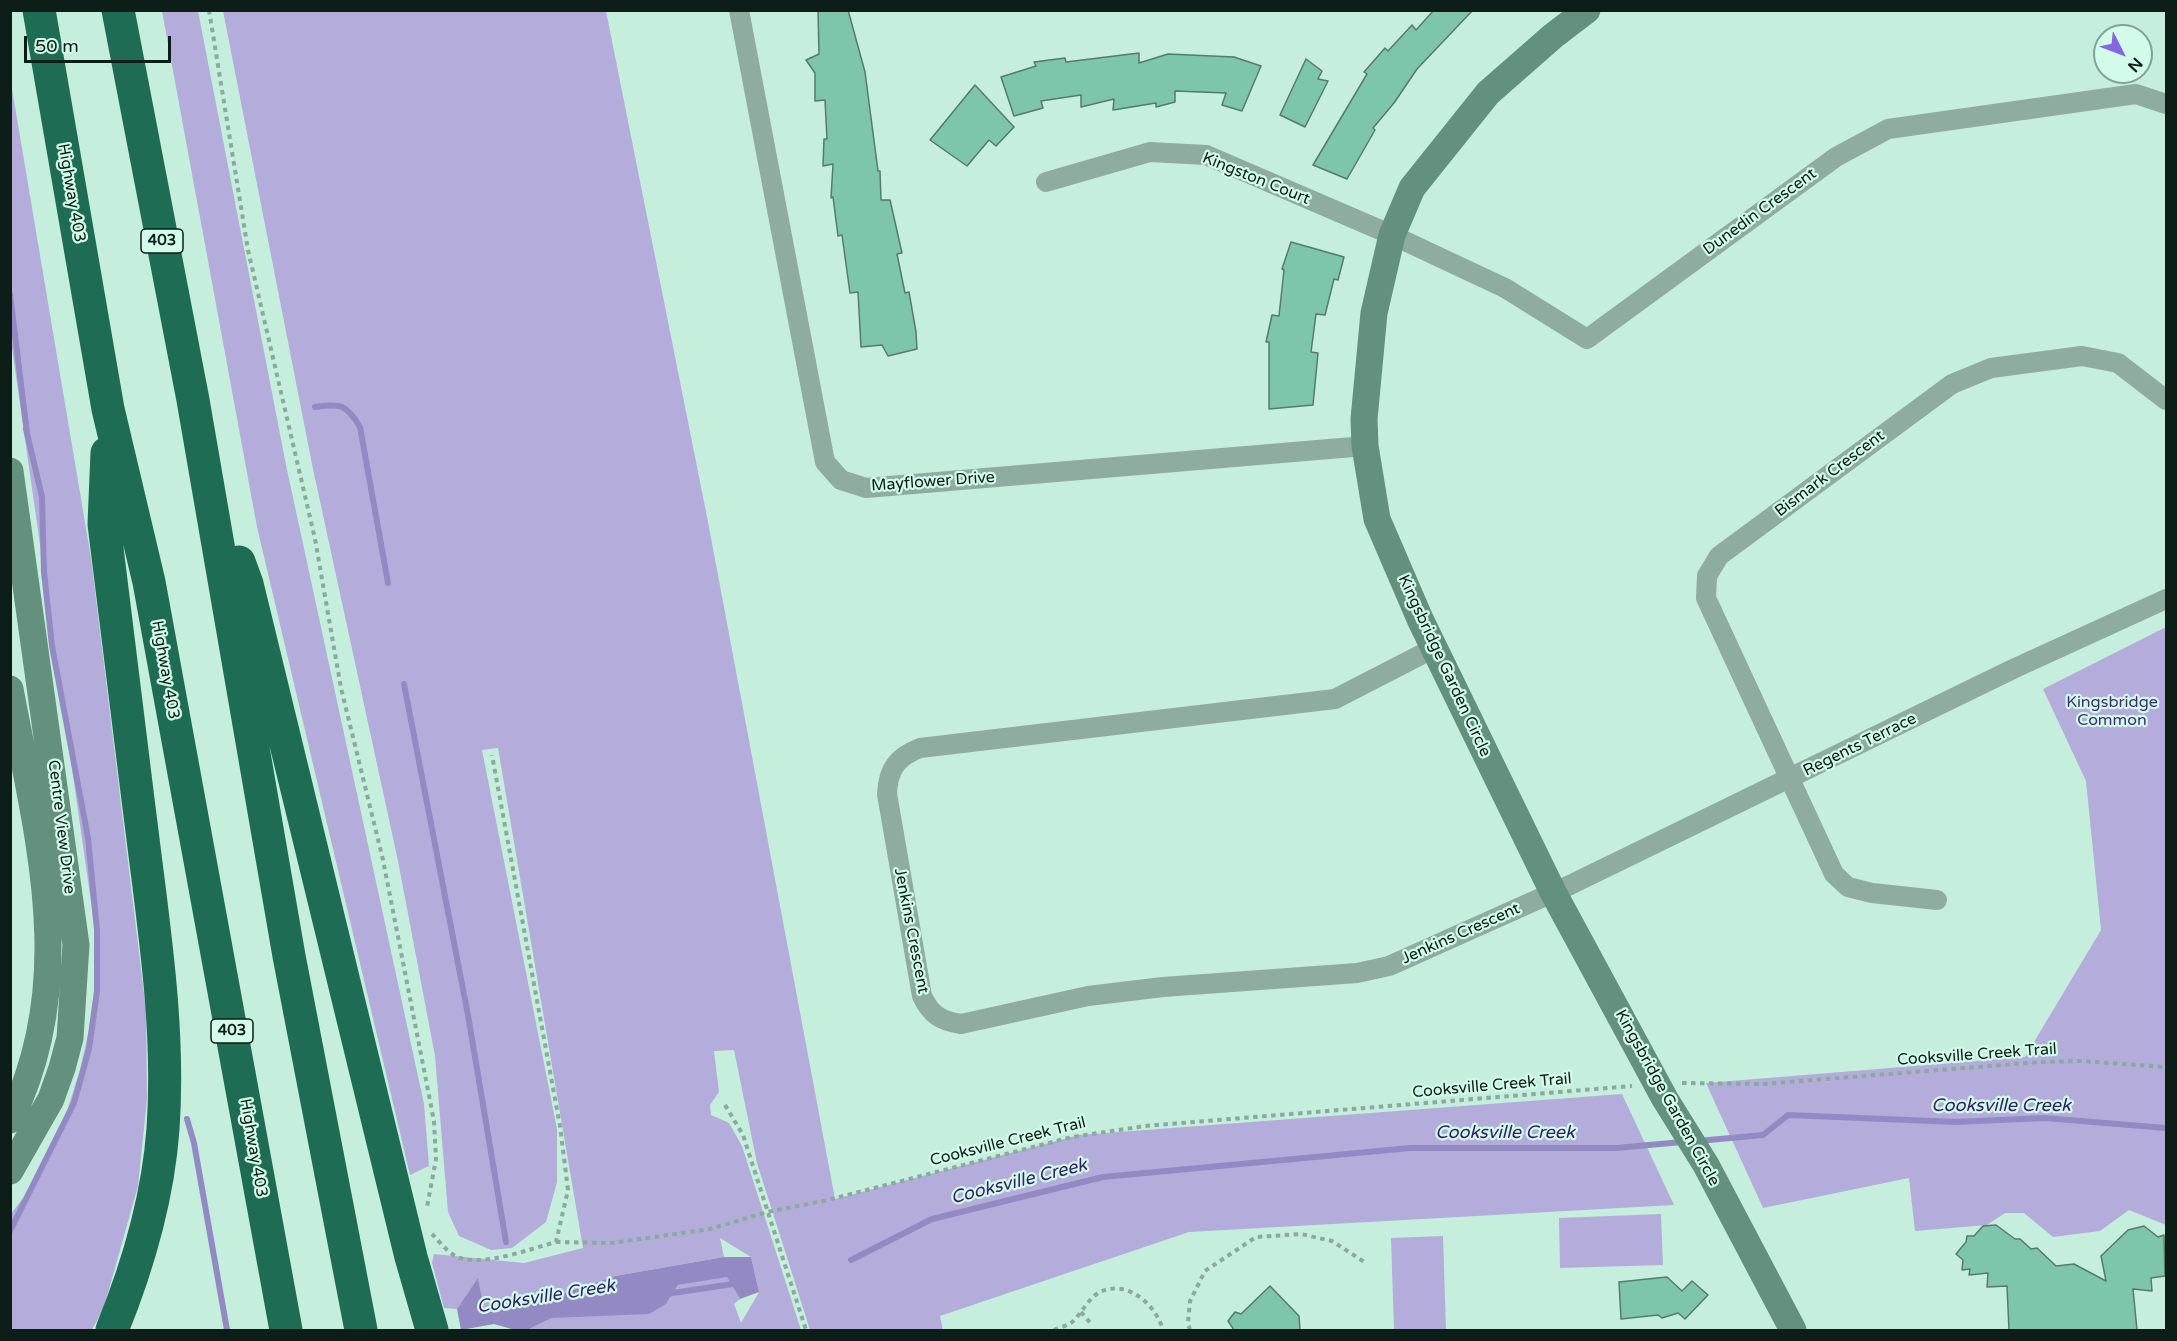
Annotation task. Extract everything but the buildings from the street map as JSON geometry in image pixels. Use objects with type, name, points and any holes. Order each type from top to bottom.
[{"type":"highway","name":"Highway 403","points":[[39,10],[108,410],[149,582],[286,1330]]},
{"type":"highway","name":"403","points":[[118,10],[206,472],[289,956],[361,1330]]},
{"type":"highway","points":[[108,410],[104,524],[160,981],[164,1075],[163,1131],[151,1208],[135,1266],[112,1330]]},
{"type":"highway","points":[[206,472],[247,584],[327,922],[411,1257],[432,1330]]},
{"type":"street","name":"Mayflower Drive","points":[[739,10],[825,462],[841,480],[866,488],[1365,446]]},
{"type":"street","name":"Kingsbridge Garden Circle","points":[[1587,10],[1553,36],[1488,93],[1412,188],[1392,235],[1374,313],[1364,419],[1365,446],[1377,519],[1434,648],[1553,892],[1661,1091],[1706,1165],[1793,1330]]},
{"type":"street","name":"Dunedin Crescent","points":[[1392,235],[1505,288],[1587,339],[1836,157],[1888,129],[2136,94],[2166,104]]},
{"type":"street","name":"Kingston Court","points":[[1046,182],[1150,152],[1206,155],[1392,235]]},
{"type":"street","name":"Bismark Crescent","points":[[1937,900],[1872,893],[1848,887],[1834,874],[1706,598],[1707,576],[1719,556],[1952,384],[1991,368],[2082,356],[2118,363],[2166,400]]},
{"type":"street","name":"Centre View Drive","points":[[10,471],[76,945],[75,991],[70,1038],[62,1068],[42,1117],[10,1171]]},
{"type":"street","name":"Regents Terrace","points":[[1553,892],[1790,780],[2013,669],[2166,599]]},
{"type":"street","name":"Jenkins Crescent","points":[[1434,648],[1335,699],[920,748],[904,754],[894,763],[887,777],[886,794],[922,996],[930,1011],[944,1021],[961,1024],[1088,996],[1163,987],[1357,973],[1389,966],[1414,957],[1553,892]]},
{"type":"street","name":"Centre View Drive","points":[[10,688],[44,879],[50,929],[50,972],[44,1019],[21,1098],[10,1120]]},
{"type":"path","points":[[209,10],[248,250],[315,539],[341,688],[383,860],[434,1121],[436,1159],[426,1214]]},
{"type":"path","points":[[492,756],[560,1126],[568,1190],[556,1242]]},
{"type":"path","name":"Cooksville Creek Trail","points":[[429,1230],[448,1251],[460,1258],[486,1259],[556,1242],[612,1242],[710,1229],[767,1212],[828,1200],[1072,1137],[1145,1126],[1763,1084],[2040,1062],[2081,1061],[2166,1066]]},
{"type":"path","points":[[725,1105],[743,1135],[806,1330]]},
{"type":"path","points":[[1190,1330],[1190,1301],[1205,1271],[1256,1237],[1301,1233],[1332,1241],[1366,1263]]},
{"type":"path","points":[[1054,1330],[1070,1323],[1099,1293],[1118,1287],[1141,1296],[1160,1321],[1163,1330]]},
{"type":"path","points":[[1081,1312],[1092,1325]]},
{"type":"green space","points":[[162,11],[198,11],[286,465],[424,1104],[429,1166],[410,1175],[257,527]]},
{"type":"green space","points":[[223,11],[606,11],[708,522],[835,1199],[1079,1135],[1622,1094],[1674,1205],[1189,1232],[940,1316],[943,1330],[810,1330],[757,1163],[734,1050],[714,1051],[719,1092],[710,1105],[711,1115],[729,1123],[742,1146],[801,1330],[527,1330],[552,1318],[666,1304],[678,1285],[727,1276],[740,1299],[734,1304],[741,1323],[759,1292],[751,1257],[720,1238],[724,1257],[615,1276],[551,1297],[520,1295],[499,1312],[484,1308],[478,1279],[457,1309],[444,1308],[432,1263],[434,1254],[524,1263],[583,1248],[498,748],[482,750],[557,1129],[557,1182],[546,1222],[512,1248],[491,1250],[459,1236],[448,1212],[435,1056],[398,861],[313,469]]},
{"type":"green space","points":[[10,77],[91,558],[146,1010],[147,1099],[138,1186],[104,1307],[92,1330],[11,1330],[11,1214],[26,1194],[58,1139],[80,1070],[95,1002],[95,930],[11,341]]},
{"type":"green space","name":"Kingsbridge Common","points":[[2166,627],[2166,1225],[2129,1210],[2100,1231],[2053,1237],[2024,1213],[2005,1213],[1987,1225],[1915,1231],[1909,1178],[1763,1208],[1706,1083],[2025,1057],[2101,930],[2086,781],[2043,689]]},
{"type":"green space","points":[[1661,1214],[1663,1265],[1560,1268],[1559,1218]]},
{"type":"green space","points":[[1443,1236],[1446,1330],[1394,1330],[1391,1238]]},
{"type":"water","points":[[724,1257],[751,1257],[759,1292],[740,1299],[727,1277],[678,1285],[666,1304],[649,1314],[552,1318],[527,1330],[515,1330],[494,1324],[461,1330],[457,1309],[478,1278],[484,1308],[499,1312],[520,1295],[552,1297],[615,1276]]},
{"type":"waterway","points":[[10,294],[27,433]]},
{"type":"waterway","points":[[315,407],[331,405],[342,407],[351,414],[360,427],[388,583]]},
{"type":"waterway","points":[[10,1231],[74,1103],[89,1049],[97,991],[97,930],[88,838],[52,646],[44,572],[42,497],[26,429]]},
{"type":"waterway","points":[[404,684],[468,1015],[506,1242]]},
{"type":"waterway","name":"Cooksville Creek","points":[[1698,1141],[1763,1135],[1788,1115],[1956,1122],[2045,1118],[2166,1128]]},
{"type":"waterway","points":[[187,1119],[194,1143],[227,1330]]},
{"type":"waterway","name":"Cooksville Creek","points":[[851,1260],[932,1219],[1103,1177],[1410,1148],[1616,1148],[1682,1142]]},
{"type":"waterway","name":"Cooksville Creek","points":[[666,1294],[739,1283]]}]
